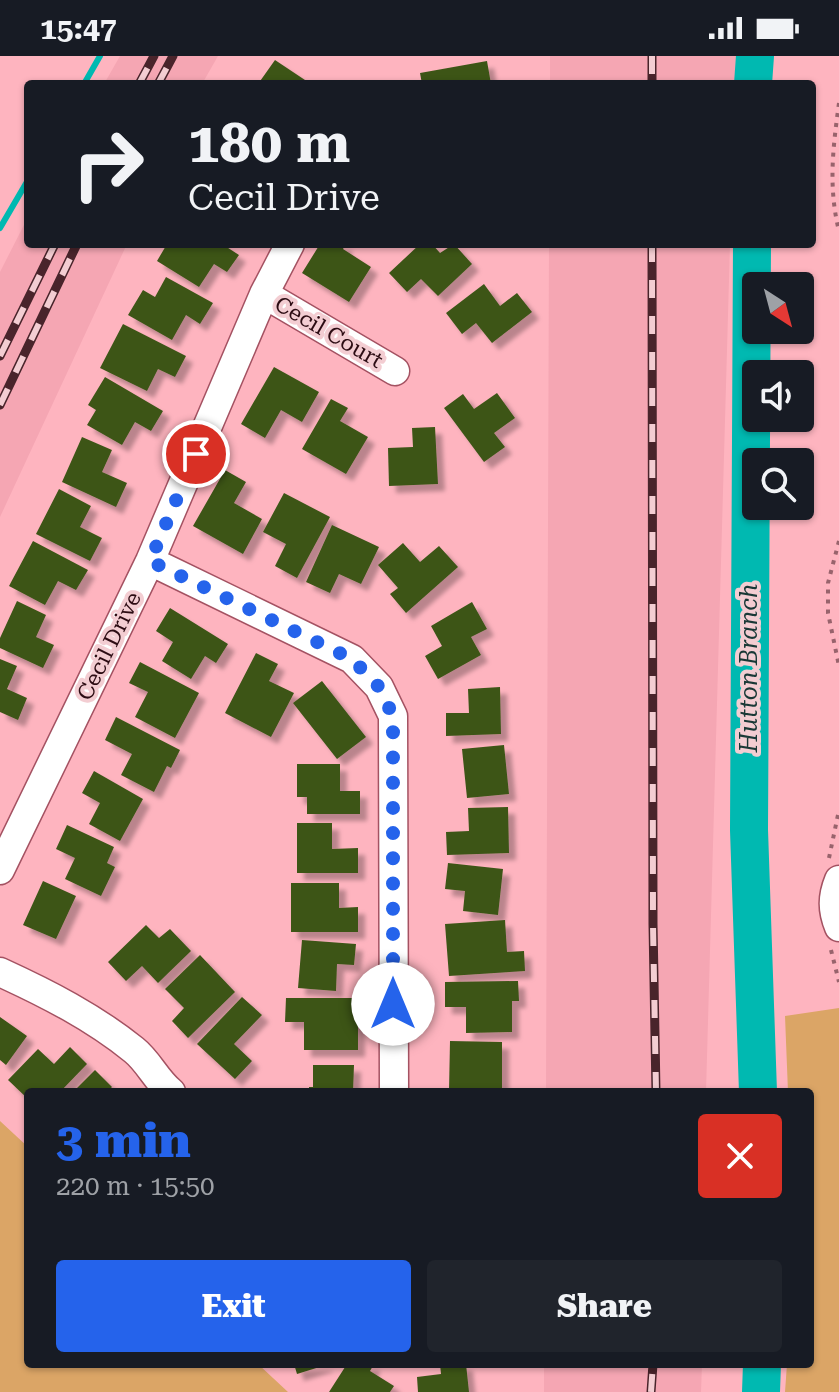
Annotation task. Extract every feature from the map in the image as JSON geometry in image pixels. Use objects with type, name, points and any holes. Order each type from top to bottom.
[{"type":"street","name":"Cecil Drive","points":[[0,870],[150,561],[264,294],[288,248]]},
{"type":"street","name":"Cecil Court","points":[[264,294],[395,371]]},
{"type":"street","points":[[150,561],[352,659],[379,687],[393,716],[394,1088]]},
{"type":"street","points":[[839,880],[833,894],[834,914],[839,927]]},
{"type":"street","points":[[0,972],[59,999],[104,1029],[137,1053],[166,1088]]},
{"type":"path","points":[[839,103],[831,161],[831,190],[839,231]]},
{"type":"path","points":[[839,541],[828,583],[828,613],[839,666]]},
{"type":"shaded area","points":[[120,56],[218,56],[204,80],[106,80]]},
{"type":"shaded area","points":[[550,56],[736,56],[735,80],[550,80]]},
{"type":"shaded area","points":[[24,225],[24,248],[125,248],[0,517],[0,272]]},
{"type":"shaded area","points":[[549,248],[730,248],[706,1088],[546,1088]]},
{"type":"shaded area","points":[[839,1008],[839,1392],[785,1392],[787,1368],[814,1368],[814,1088],[788,1088],[785,1016]]},
{"type":"shaded area","points":[[0,1121],[24,1143],[24,1368],[262,1368],[288,1392],[0,1392]]},
{"type":"shaded area","points":[[544,1368],[702,1368],[701,1392],[544,1392]]},
{"type":"building","points":[[275,60],[305,80],[261,80]]},
{"type":"building","points":[[487,61],[490,80],[421,80],[420,73]]},
{"type":"building","points":[[165,248],[228,248],[239,255],[227,272],[214,264],[199,287],[157,261]]},
{"type":"building","points":[[318,248],[344,248],[371,267],[349,302],[302,273]]},
{"type":"building","points":[[416,248],[436,248],[440,253],[448,248],[458,248],[472,264],[438,296],[421,279],[407,292],[389,273]]},
{"type":"building","points":[[166,277],[213,303],[200,324],[186,315],[172,340],[128,315],[143,290],[155,297]]},
{"type":"building","points":[[484,284],[500,306],[517,293],[532,312],[492,343],[476,323],[462,334],[446,313]]},
{"type":"building","points":[[123,324],[186,356],[175,377],[158,369],[147,391],[100,368]]},
{"type":"building","points":[[274,367],[319,392],[302,422],[281,410],[265,438],[241,424]]},
{"type":"building","points":[[105,377],[163,411],[151,431],[135,422],[122,445],[87,425],[96,410],[88,405]]},
{"type":"building","points":[[497,393],[515,418],[494,433],[505,447],[484,462],[444,408],[463,394],[474,409]]},
{"type":"building","points":[[331,399],[348,408],[340,421],[368,437],[346,474],[302,449]]},
{"type":"building","points":[[435,427],[438,484],[389,486],[388,448],[413,447],[412,428]]},
{"type":"building","points":[[82,437],[112,450],[102,472],[127,483],[116,507],[62,482]]},
{"type":"building","points":[[225,470],[246,482],[234,503],[262,519],[243,554],[193,526]]},
{"type":"building","points":[[59,489],[91,506],[80,527],[102,538],[90,561],[36,534]]},
{"type":"building","points":[[284,493],[330,517],[297,578],[275,566],[286,544],[263,532]]},
{"type":"building","points":[[332,525],[379,547],[361,584],[339,574],[330,593],[306,582]]},
{"type":"building","points":[[33,541],[88,570],[76,590],[58,581],[45,605],[9,586]]},
{"type":"building","points":[[403,543],[420,562],[439,546],[458,567],[406,613],[390,594],[398,588],[378,565]]},
{"type":"building","points":[[17,601],[46,615],[36,637],[54,645],[43,668],[0,648],[0,638]]},
{"type":"building","points":[[472,602],[487,629],[471,637],[481,655],[438,679],[425,656],[442,646],[431,626]]},
{"type":"building","points":[[170,608],[228,644],[216,663],[205,656],[191,679],[162,661],[173,642],[156,631]]},
{"type":"building","points":[[256,653],[278,664],[269,681],[294,693],[271,737],[225,713]]},
{"type":"building","points":[[0,659],[17,666],[7,689],[27,698],[18,720],[0,712]]},
{"type":"building","points":[[140,662],[199,693],[175,738],[135,717],[148,692],[129,683]]},
{"type":"building","points":[[322,681],[366,737],[337,759],[293,703]]},
{"type":"building","points":[[500,687],[501,734],[446,736],[446,713],[469,713],[468,689]]},
{"type":"building","points":[[116,717],[180,750],[171,768],[167,766],[154,792],[121,775],[132,754],[105,740]]},
{"type":"building","points":[[504,745],[509,794],[467,798],[462,749]]},
{"type":"building","points":[[297,764],[340,764],[340,791],[360,791],[360,814],[307,814],[307,797],[297,797]]},
{"type":"building","points":[[94,771],[143,799],[120,841],[89,824],[100,803],[82,793]]},
{"type":"building","points":[[508,807],[509,853],[447,855],[446,832],[469,831],[468,808]]},
{"type":"building","points":[[297,823],[332,823],[332,849],[358,848],[358,873],[297,873]]},
{"type":"building","points":[[67,825],[114,847],[107,863],[115,867],[101,896],[65,879],[75,858],[56,849]]},
{"type":"building","points":[[448,863],[503,869],[498,915],[463,911],[465,891],[445,889]]},
{"type":"building","points":[[43,881],[76,896],[56,939],[23,925]]},
{"type":"building","points":[[291,883],[339,883],[339,908],[358,907],[358,932],[291,932]]},
{"type":"building","points":[[505,920],[507,952],[524,951],[525,971],[449,976],[445,924]]},
{"type":"building","points":[[146,925],[159,938],[170,929],[191,951],[158,983],[142,966],[126,981],[108,962]]},
{"type":"building","points":[[302,940],[356,944],[354,965],[337,964],[336,991],[298,988]]},
{"type":"building","points":[[200,955],[235,992],[188,1038],[172,1021],[184,1008],[165,989]]},
{"type":"building","points":[[518,981],[519,1001],[512,1001],[512,1032],[466,1033],[466,1007],[445,1007],[445,982]]},
{"type":"building","points":[[242,997],[262,1015],[234,1044],[252,1061],[235,1079],[197,1044]]},
{"type":"building","points":[[286,998],[358,998],[358,1050],[304,1050],[304,1022],[285,1022]]},
{"type":"building","points":[[0,1017],[27,1036],[6,1065],[0,1060]]},
{"type":"building","points":[[450,1041],[502,1042],[502,1088],[449,1088]]},
{"type":"building","points":[[70,1047],[87,1064],[64,1088],[24,1088],[24,1095],[8,1080],[38,1049],[54,1064]]},
{"type":"building","points":[[313,1065],[354,1065],[353,1088],[309,1088],[313,1087]]},
{"type":"building","points":[[95,1070],[112,1087],[111,1088],[77,1088]]},
{"type":"building","points":[[295,1368],[316,1368],[297,1374]]},
{"type":"building","points":[[344,1368],[372,1368],[370,1371],[394,1386],[390,1392],[329,1392]]},
{"type":"building","points":[[440,1368],[466,1368],[469,1392],[418,1392],[417,1377],[441,1374]]},
{"type":"waterway","points":[[86,80],[100,56]]},
{"type":"waterway","name":"Hutton Branch","points":[[753,80],[755,56]]},
{"type":"waterway","points":[[0,228],[24,187]]},
{"type":"waterway","name":"Hutton Branch","points":[[752,248],[749,830],[758,1088]]},
{"type":"waterway","name":"Hutton Branch","points":[[761,1392],[762,1368]]},
{"type":"railway","points":[[141,80],[154,56]]},
{"type":"railway","points":[[160,80],[173,56]]},
{"type":"railway","points":[[652,56],[652,80]]},
{"type":"railway","points":[[0,356],[53,248]]},
{"type":"railway","points":[[0,405],[75,248]]},
{"type":"railway","points":[[652,248],[656,1088]]},
{"type":"railway","points":[[651,1392],[653,1368]]},
{"type":"route","points":[[196,454],[150,561],[352,659],[379,687],[393,716],[393,1004]]}]
